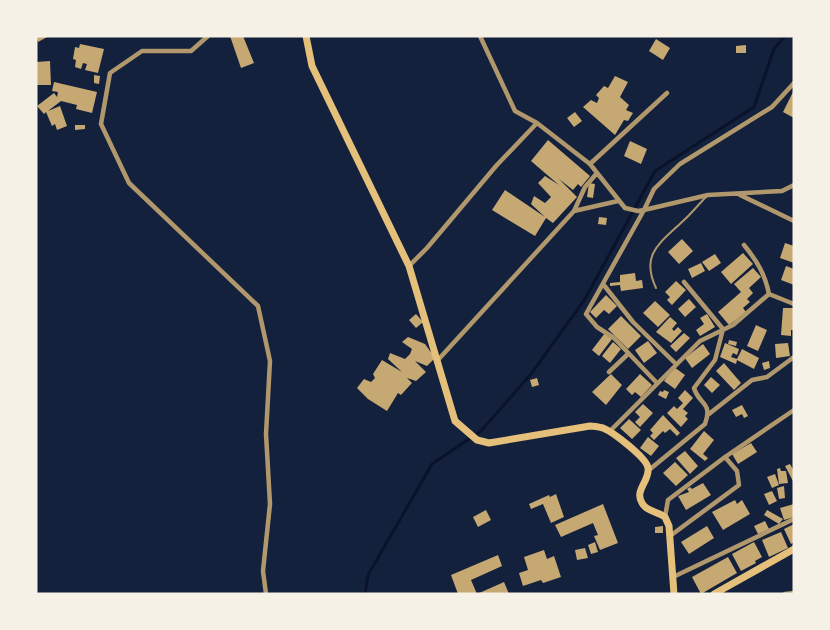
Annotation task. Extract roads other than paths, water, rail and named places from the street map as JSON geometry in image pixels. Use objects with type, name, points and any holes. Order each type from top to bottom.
[{"type":"main road","points":[[306,36],[312,66],[409,266],[455,422],[477,440],[489,443],[590,426],[610,431],[645,461],[648,470],[639,496],[646,508],[665,518],[670,536],[674,594]]},
{"type":"main road","points":[[714,594],[794,549]]},
{"type":"street","points":[[208,36],[191,51],[142,51],[110,73],[100,124],[129,183],[258,306],[270,361],[266,434],[270,504],[263,571],[266,594]]},
{"type":"street","points":[[480,36],[515,111],[537,123],[590,164],[625,208],[638,211],[708,195],[782,191],[794,185]]},
{"type":"street","points":[[657,383],[614,338],[597,327],[586,314],[654,189],[680,164],[772,107],[794,83]]},
{"type":"street","points":[[590,164],[668,93]]},
{"type":"street","points":[[409,266],[496,166],[537,123]]},
{"type":"street","points":[[437,361],[574,212],[585,187],[597,173]]},
{"type":"street","points":[[737,194],[794,221]]},
{"type":"street","points":[[574,212],[618,201]]},
{"type":"street","points":[[744,245],[764,274],[769,294]]},
{"type":"street","points":[[684,282],[723,329]]},
{"type":"street","points":[[603,284],[633,322],[676,364]]},
{"type":"street","points":[[769,294],[794,304]]},
{"type":"street","points":[[610,431],[700,341],[733,325],[769,294]]},
{"type":"street","points":[[709,414],[694,388],[715,360],[723,329]]},
{"type":"street","points":[[609,372],[628,354]]},
{"type":"street","points":[[648,470],[705,424],[709,414],[752,380],[767,377],[794,356]]},
{"type":"street","points":[[665,518],[668,500],[725,457],[794,410]]},
{"type":"street","points":[[670,536],[739,485],[737,471],[725,457]]},
{"type":"street","points":[[673,577],[794,519]]},
{"type":"street","points":[[785,594],[794,593]]},
{"type":"lane","points":[[656,288],[649,274],[653,252],[662,239],[708,195]]},
{"type":"waterway","points":[[365,594],[368,575],[432,464],[481,431],[531,374],[585,299],[655,171],[754,107],[774,49],[785,36]]}]
